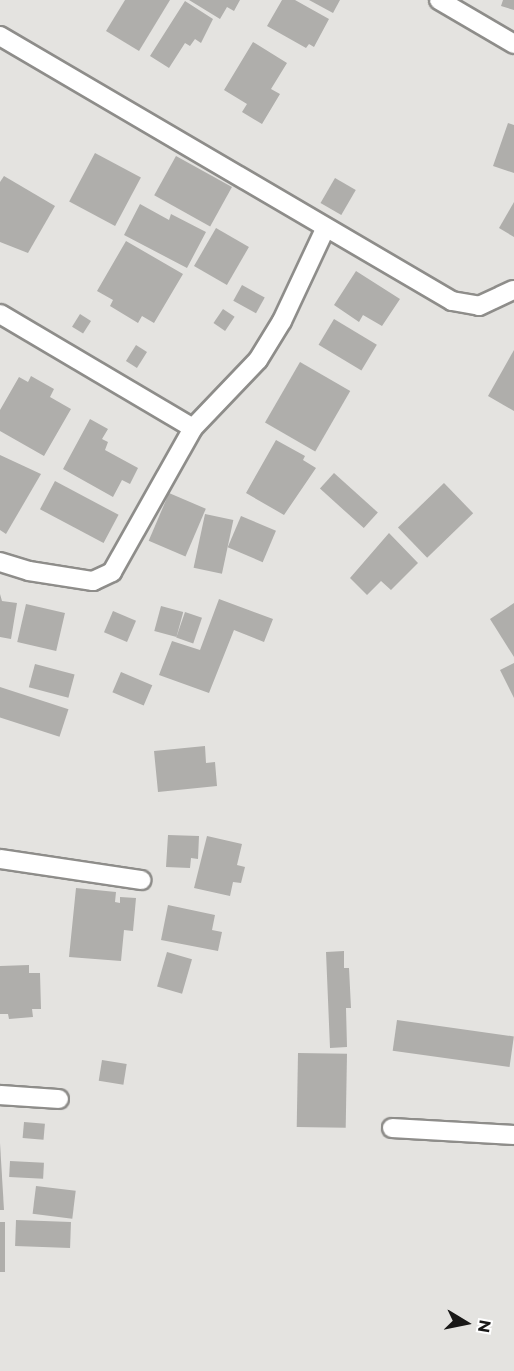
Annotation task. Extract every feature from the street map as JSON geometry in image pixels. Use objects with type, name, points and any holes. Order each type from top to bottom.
[{"type":"street","points":[[439,0],[514,44]]},
{"type":"street","points":[[0,36],[325,229],[452,301],[478,306],[514,290]]},
{"type":"street","points":[[0,562],[29,571],[93,581],[104,579],[112,572],[193,428],[234,380],[258,360],[282,321],[325,229]]},
{"type":"street","points":[[0,314],[193,428]]},
{"type":"street","points":[[0,859],[141,880]]},
{"type":"street","points":[[0,1095],[58,1099]]},
{"type":"street","points":[[392,1128],[514,1135]]},
{"type":"building","points":[[125,0],[170,0],[139,51],[106,31]]},
{"type":"building","points":[[189,0],[240,0],[234,11],[227,7],[220,19]]},
{"type":"building","points":[[282,0],[295,0],[329,19],[314,47],[309,44],[306,48],[267,26]]},
{"type":"building","points":[[309,0],[340,0],[333,13]]},
{"type":"building","points":[[503,0],[514,0],[514,10],[501,6]]},
{"type":"building","points":[[185,1],[213,19],[201,43],[195,39],[190,46],[185,43],[169,68],[150,56]]},
{"type":"building","points":[[253,42],[287,63],[271,89],[280,94],[262,124],[242,112],[247,104],[224,90]]},
{"type":"building","points":[[508,123],[514,125],[514,173],[493,166]]},
{"type":"building","points":[[95,153],[141,177],[115,226],[69,202]]},
{"type":"building","points":[[176,156],[232,187],[210,226],[154,195]]},
{"type":"building","points":[[4,176],[55,206],[28,253],[0,242],[0,182]]},
{"type":"building","points":[[335,178],[356,190],[341,215],[320,203]]},
{"type":"building","points":[[514,202],[514,237],[499,228]]},
{"type":"building","points":[[140,204],[169,220],[171,214],[206,232],[187,268],[124,235]]},
{"type":"building","points":[[216,228],[249,247],[227,285],[194,266]]},
{"type":"building","points":[[126,241],[183,274],[154,323],[142,316],[138,323],[110,306],[113,300],[97,291]]},
{"type":"building","points":[[356,271],[400,299],[382,326],[363,315],[359,322],[334,305]]},
{"type":"building","points":[[242,285],[265,298],[256,313],[233,301]]},
{"type":"building","points":[[223,309],[235,317],[225,331],[213,323]]},
{"type":"building","points":[[80,314],[91,321],[83,334],[72,327]]},
{"type":"building","points":[[334,319],[377,345],[361,370],[319,345]]},
{"type":"building","points":[[136,345],[147,352],[137,368],[126,361]]},
{"type":"building","points":[[514,350],[514,411],[488,396]]},
{"type":"building","points":[[300,362],[350,391],[315,452],[265,423]]},
{"type":"building","points":[[31,376],[54,389],[50,397],[71,409],[44,456],[0,431],[0,410],[19,377],[28,382]]},
{"type":"building","points":[[90,419],[108,429],[102,439],[108,442],[105,450],[138,468],[130,484],[122,480],[113,497],[63,469]]},
{"type":"building","points":[[276,440],[305,456],[303,460],[316,468],[284,515],[246,493]]},
{"type":"building","points":[[0,455],[41,474],[6,534],[0,530]]},
{"type":"building","points":[[334,473],[378,512],[364,528],[320,489]]},
{"type":"building","points":[[55,481],[119,515],[104,543],[40,509]]},
{"type":"building","points":[[444,483],[473,513],[427,558],[398,527]]},
{"type":"building","points":[[169,493],[206,509],[186,556],[149,541]]},
{"type":"building","points":[[205,514],[233,520],[222,574],[194,568]]},
{"type":"building","points":[[241,516],[276,531],[263,562],[228,547]]},
{"type":"building","points":[[389,533],[418,563],[391,590],[381,581],[367,595],[350,578]]},
{"type":"building","points":[[0,594],[2,601],[17,603],[11,639],[0,637]]},
{"type":"building","points":[[219,599],[273,619],[264,642],[234,630],[209,693],[159,675],[172,641],[200,650]]},
{"type":"building","points":[[514,603],[514,657],[490,619]]},
{"type":"building","points":[[26,604],[65,613],[56,651],[17,642]]},
{"type":"building","points":[[161,606],[183,612],[176,637],[154,631]]},
{"type":"building","points":[[113,611],[136,621],[127,642],[104,632]]},
{"type":"building","points":[[185,612],[202,618],[193,643],[176,638]]},
{"type":"building","points":[[514,663],[514,698],[500,670]]},
{"type":"building","points":[[35,664],[75,675],[68,698],[29,687]]},
{"type":"building","points":[[121,672],[152,685],[144,706],[112,692]]},
{"type":"building","points":[[0,687],[68,709],[60,737],[0,717]]},
{"type":"building","points":[[205,746],[206,763],[215,762],[217,786],[158,792],[154,751]]},
{"type":"building","points":[[168,835],[199,836],[198,859],[191,858],[190,868],[166,867]]},
{"type":"building","points":[[207,836],[242,844],[237,865],[245,867],[241,883],[233,882],[230,896],[194,888]]},
{"type":"building","points":[[76,888],[116,892],[115,902],[120,903],[120,897],[136,898],[133,931],[124,930],[121,961],[69,957]]},
{"type":"building","points":[[168,905],[215,915],[212,930],[222,932],[218,951],[161,940]]},
{"type":"building","points":[[344,951],[344,968],[349,968],[351,1008],[346,1008],[347,1047],[330,1048],[326,952]]},
{"type":"building","points":[[167,952],[192,959],[182,994],[157,987]]},
{"type":"building","points":[[29,965],[29,973],[40,973],[41,1009],[32,1009],[33,1017],[9,1019],[8,1014],[0,1014],[0,966]]},
{"type":"building","points":[[397,1020],[514,1036],[510,1067],[393,1051]]},
{"type":"building","points":[[298,1053],[347,1054],[346,1128],[297,1127]]},
{"type":"building","points":[[102,1060],[127,1064],[123,1085],[99,1081]]},
{"type":"building","points":[[24,1122],[45,1124],[44,1140],[23,1138]]},
{"type":"building","points":[[0,1143],[4,1210],[0,1210]]},
{"type":"building","points":[[10,1161],[44,1163],[43,1179],[9,1177]]},
{"type":"building","points":[[36,1186],[76,1191],[72,1219],[33,1214]]},
{"type":"building","points":[[16,1220],[71,1222],[70,1248],[15,1246]]},
{"type":"building","points":[[0,1222],[5,1222],[5,1272],[0,1272]]}]
